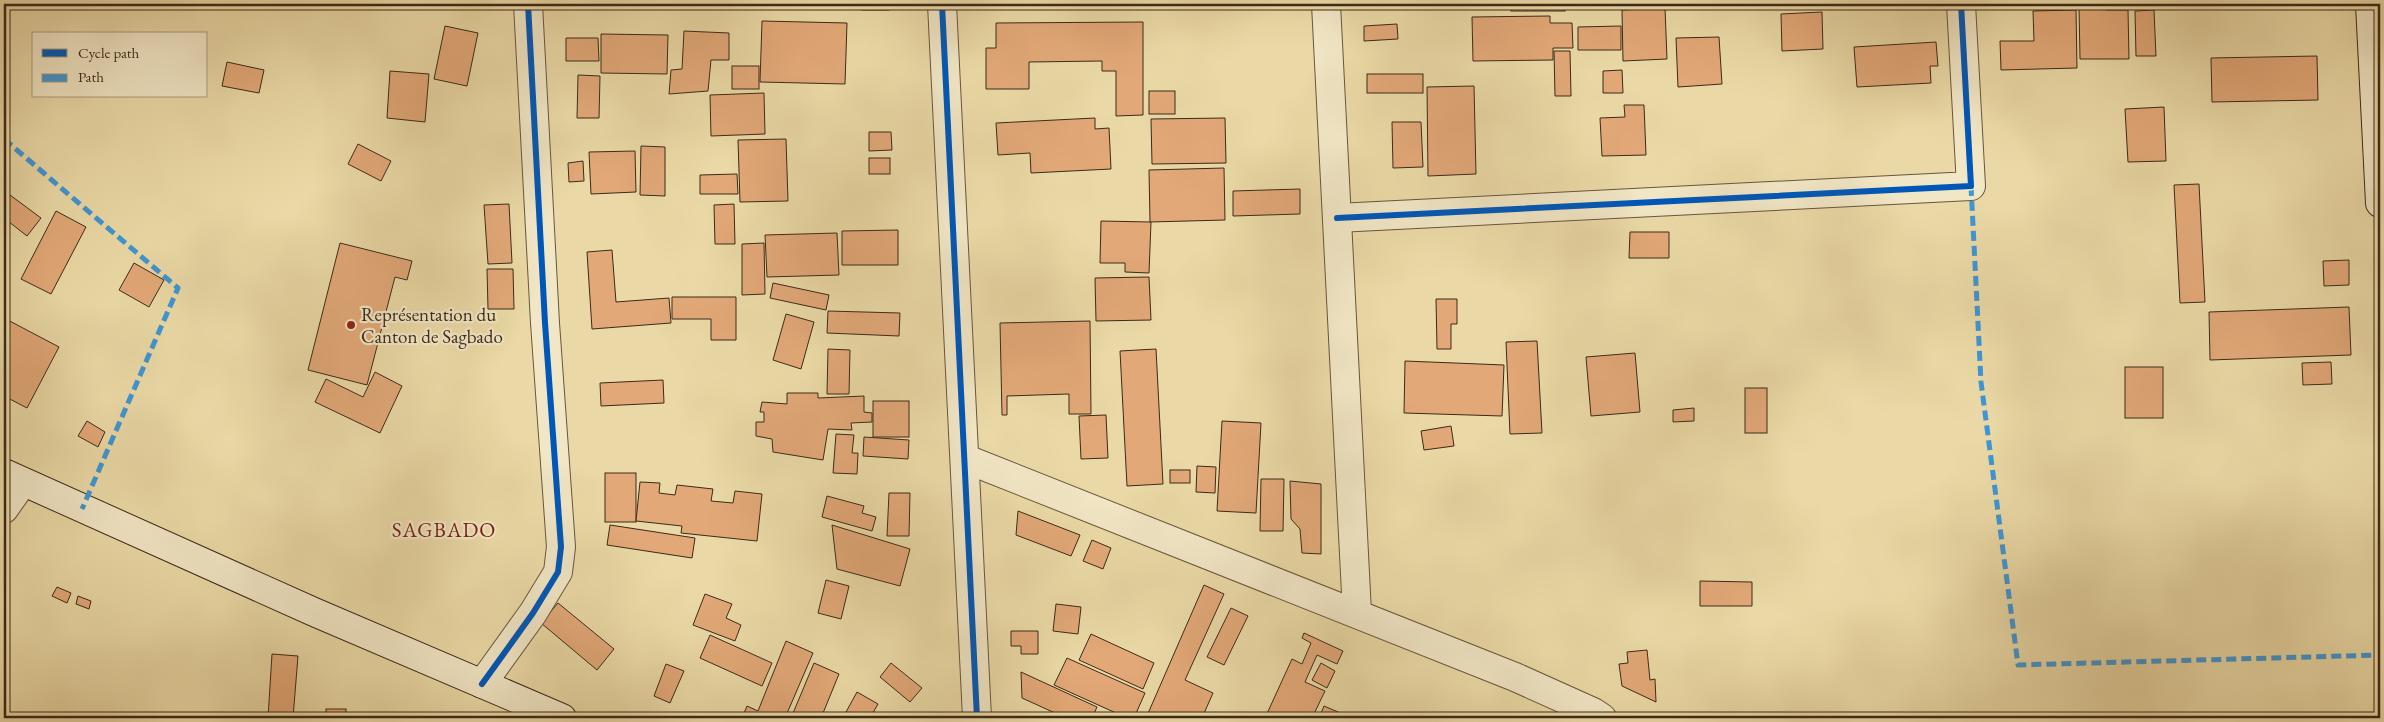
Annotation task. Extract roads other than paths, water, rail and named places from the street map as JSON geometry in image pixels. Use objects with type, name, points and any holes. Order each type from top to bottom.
[{"type":"street","points":[[482,684],[533,613],[558,572],[561,547],[544,323],[528,4]]},
{"type":"street","points":[[942,4],[978,718]]},
{"type":"street","points":[[1326,4],[1357,613]]},
{"type":"street","points":[[1337,218],[1971,186],[1961,4]]},
{"type":"street","points":[[2370,4],[2378,118],[2380,203]]},
{"type":"street","points":[[966,459],[1515,677],[1593,712],[1602,718]]},
{"type":"street","points":[[4,509],[13,477],[314,612],[562,718]]},
{"type":"place","name":"Représentation du Canton de Sagbado","points":[[351,325]]},
{"type":"district","name":"SAGBADO","points":[[444,529]]}]
